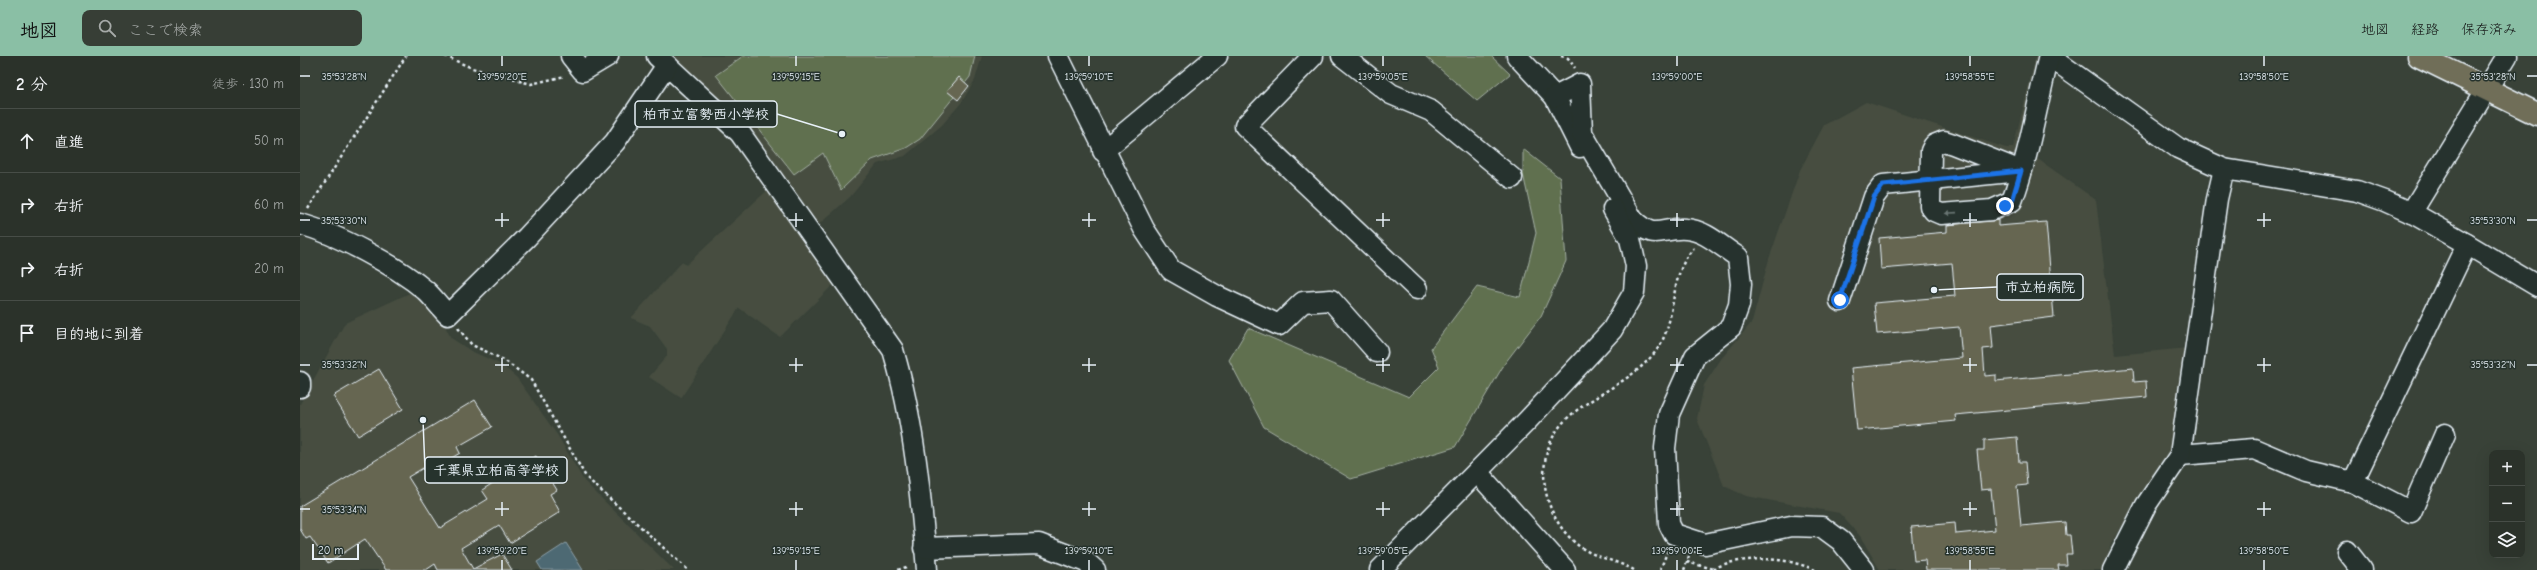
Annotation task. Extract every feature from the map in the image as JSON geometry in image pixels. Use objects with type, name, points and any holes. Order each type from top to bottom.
[{"type":"main road","points":[[2419,56],[2537,114]]},
{"type":"street","points":[[570,56],[583,71],[608,56]]},
{"type":"street","points":[[1058,56],[1144,229],[1171,270],[1217,296],[1279,325],[1303,302],[1331,300],[1377,352]]},
{"type":"street","points":[[1104,151],[1217,56]]},
{"type":"street","points":[[1313,56],[1245,126],[1417,289]]},
{"type":"street","points":[[1342,56],[1391,94],[1431,111],[1512,178]]},
{"type":"street","points":[[1380,570],[1477,472],[1612,330],[1634,292],[1636,266],[1630,239],[1599,184],[1555,97],[1517,56]]},
{"type":"street","points":[[2021,171],[1944,141],[1934,145],[1931,151],[1930,206],[1934,211],[1941,214],[1992,210],[2012,201],[2021,171],[2049,56],[2178,148],[2224,169],[2357,191],[2411,213],[2467,244],[2537,286]]},
{"type":"street","points":[[2411,213],[2507,56]]},
{"type":"street","points":[[302,219],[396,270],[425,291],[448,315],[527,237],[615,142],[662,61],[740,133],[893,350],[902,381],[911,432],[927,570]]},
{"type":"street","points":[[1555,97],[1580,84],[1582,133],[1633,220],[1645,231],[1656,232],[1686,229],[1705,235],[1738,257],[1741,284],[1739,306],[1731,327],[1695,356],[1669,414],[1665,448],[1669,524],[1674,534],[1705,544],[1791,526],[1822,527],[1841,541],[1864,570]]},
{"type":"street","points":[[2113,570],[2146,505],[2180,455],[2217,199],[2224,169]]},
{"type":"street","points":[[1840,300],[1874,197],[1883,185],[2021,171]]},
{"type":"street","points":[[2353,482],[2467,244]]},
{"type":"street","points":[[300,382],[300,387]]},
{"type":"street","points":[[2180,455],[2254,449],[2306,471],[2353,482],[2411,512],[2445,434]]},
{"type":"street","points":[[1477,472],[1565,570]]},
{"type":"street","points":[[924,548],[1039,544],[1086,562],[1095,570]]},
{"type":"street","points":[[2347,551],[2362,570]]},
{"type":"path","points":[[302,219],[406,56]]},
{"type":"path","points":[[446,56],[472,68],[531,84],[583,71]]},
{"type":"path","points":[[1634,570],[1603,559],[1579,546],[1551,510],[1545,486],[1544,468],[1548,444],[1557,430],[1573,414],[1628,375],[1656,351],[1666,335],[1678,271],[1685,257],[1705,235]]},
{"type":"path","points":[[448,315],[472,345],[504,360],[531,380],[586,477],[688,570]]},
{"type":"path","points":[[1714,570],[1728,563],[1753,559],[1773,559],[1800,563],[1815,570]]},
{"type":"path","points":[[1684,570],[1687,562]]},
{"type":"shaded area","points":[[667,56],[982,56],[975,80],[961,103],[942,125],[905,156],[877,164],[850,197],[815,228],[760,143],[722,101]]},
{"type":"shaded area","points":[[2036,56],[2057,73],[2035,157],[2096,200],[2115,355],[2188,348],[2170,452],[2111,544],[2104,570],[1880,570],[1860,536],[1839,513],[1746,496],[1724,486],[1697,419],[1704,385],[1721,359],[1752,322],[1769,259],[1800,170],[1824,125],[1866,102],[2006,148],[2013,148]]},
{"type":"shaded area","points":[[771,187],[835,283],[780,337],[739,308],[681,398],[649,377],[667,356],[667,349],[650,326],[631,318],[682,262],[686,265]]},
{"type":"shaded area","points":[[414,291],[436,308],[451,338],[471,351],[502,365],[517,378],[558,436],[584,481],[674,570],[300,570],[300,404],[345,323]]},
{"type":"green space","points":[[743,56],[975,56],[970,77],[920,139],[906,148],[872,160],[841,190],[823,153],[794,174],[716,75]]},
{"type":"green space","points":[[1425,56],[1491,56],[1510,74],[1477,101]]},
{"type":"green space","points":[[1523,149],[1560,178],[1566,261],[1541,316],[1505,363],[1455,447],[1351,479],[1264,427],[1229,360],[1248,328],[1409,397],[1439,367],[1431,348],[1477,287],[1520,297],[1536,233],[1523,174]]},
{"type":"water","points":[[566,543],[583,570],[542,570],[537,562]]},
{"type":"building","points":[[959,77],[969,86],[958,100],[947,91]]},
{"type":"building","points":[[1998,220],[1998,226],[2046,222],[2054,317],[1991,325],[1993,348],[1983,349],[1985,376],[1996,375],[1996,381],[2133,368],[2134,382],[2146,381],[2147,397],[1955,415],[1956,421],[1857,430],[1851,368],[1962,358],[1959,327],[1877,334],[1874,303],[1955,296],[1952,263],[1881,269],[1879,238],[1947,232],[1947,225]]},
{"type":"building","points":[[379,369],[403,409],[358,436],[333,396]]},
{"type":"building","points":[[475,400],[492,427],[457,447],[460,453],[443,463],[440,458],[408,477],[440,528],[488,499],[482,490],[496,481],[489,470],[504,460],[511,471],[536,456],[557,490],[550,494],[560,512],[510,543],[499,525],[461,548],[473,569],[502,554],[512,570],[438,570],[435,564],[426,570],[386,570],[365,539],[328,563],[310,537],[306,539],[300,529],[300,506]]},
{"type":"building","points":[[2017,437],[2019,462],[2025,462],[2027,485],[2017,486],[2021,526],[2065,522],[2066,535],[2070,535],[2072,554],[2066,554],[2067,565],[2058,565],[2059,570],[1926,570],[1925,560],[1914,561],[1911,527],[1955,523],[1956,534],[1995,530],[1991,489],[1981,490],[1977,450],[1984,450],[1984,440]]},
{"type":"place","name":"柏市立富勢西小学校","points":[[842,134]]},
{"type":"place","name":"市立柏病院","points":[[1934,290]]},
{"type":"place","name":"千葉県立柏高等学校","points":[[423,420]]},
{"type":"route","points":[[1840,300],[1874,197],[1883,185],[2021,171],[2012,201],[2005,206]]}]
